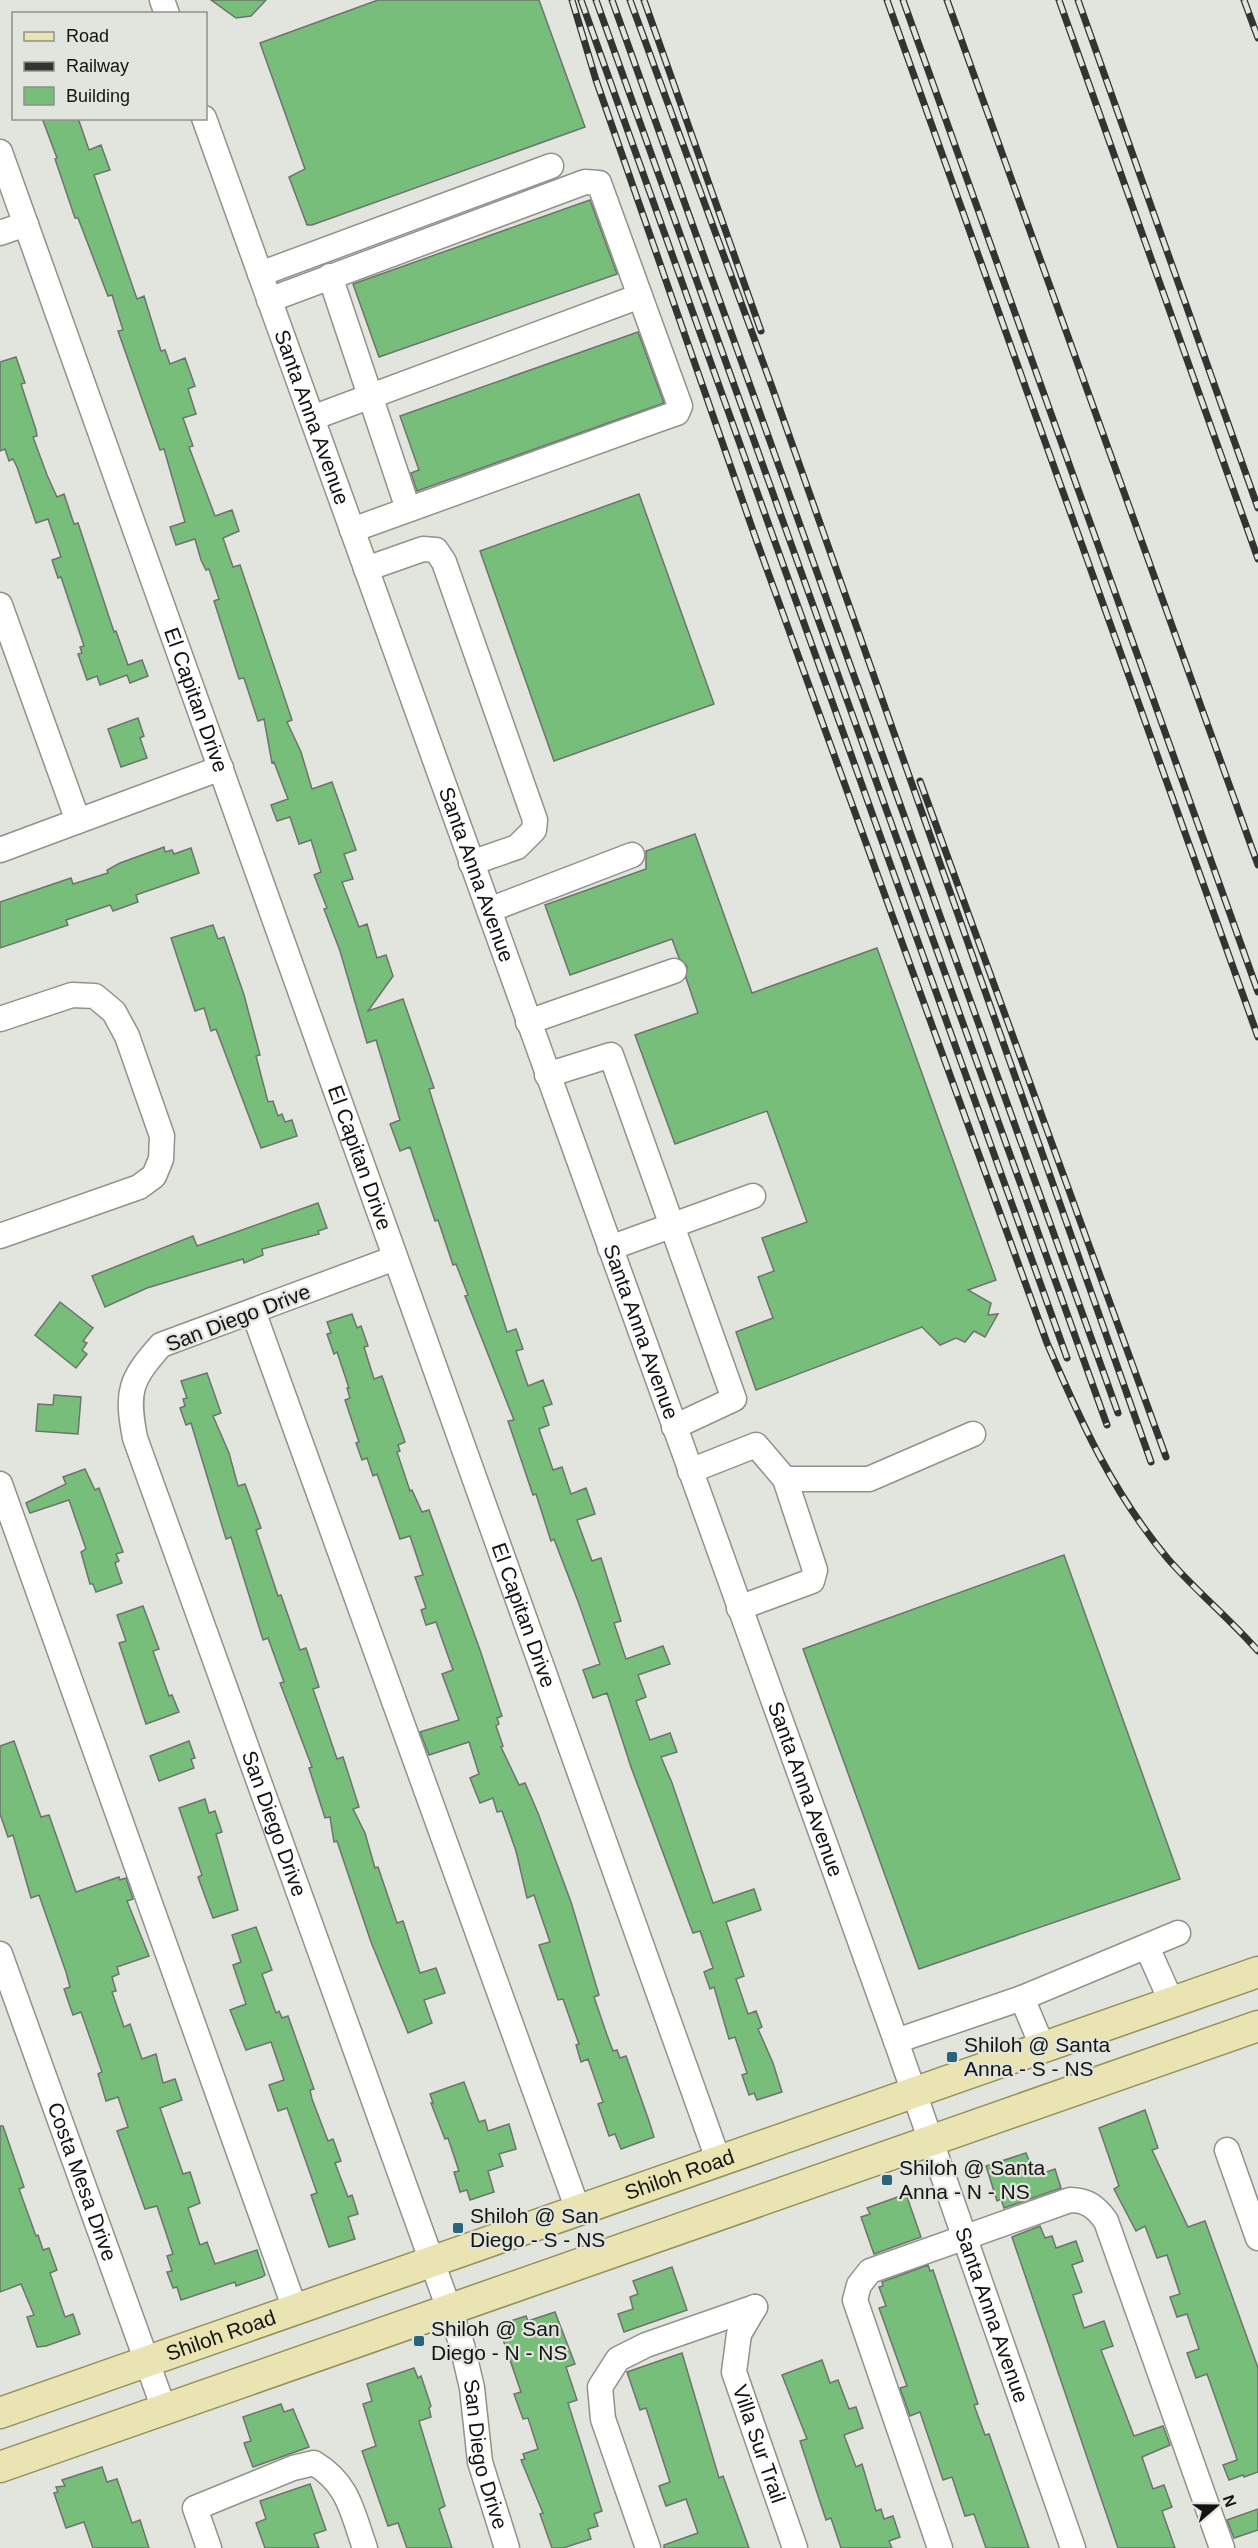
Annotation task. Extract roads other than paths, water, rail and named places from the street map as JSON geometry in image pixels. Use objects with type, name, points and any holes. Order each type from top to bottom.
[{"type":"main road","name":"Shiloh Road","points":[[1,2411],[296,2312],[578,2210],[1258,1972]]},
{"type":"main road","points":[[0,2467],[1258,2026]]},
{"type":"street","name":"Santa Anna Avenue","points":[[205,120],[896,2041],[1073,2548]]},
{"type":"street","name":"El Capitan Drive","points":[[0,152],[719,2162]]},
{"type":"street","points":[[260,274],[551,166]]},
{"type":"street","points":[[269,300],[585,182],[599,183],[680,406],[679,410],[352,530]]},
{"type":"street","points":[[0,233],[26,224]]},
{"type":"street","points":[[330,276],[408,509]]},
{"type":"street","points":[[312,418],[640,296]]},
{"type":"street","points":[[366,569],[423,549],[436,550],[448,573],[535,820],[534,830],[517,846],[471,862]]},
{"type":"street","points":[[0,605],[78,821]]},
{"type":"street","points":[[0,850],[221,768]]},
{"type":"street","points":[[489,910],[632,855]]},
{"type":"street","points":[[528,1022],[674,971]]},
{"type":"street","points":[[0,1019],[72,995],[95,996],[114,1012],[127,1036],[162,1136],[161,1159],[154,1176],[139,1187],[0,1236]]},
{"type":"street","points":[[547,1075],[611,1055],[734,1398],[674,1427]]},
{"type":"street","points":[[610,1248],[671,1223],[753,1196]]},
{"type":"street","name":"San Diego Drive","points":[[395,1258],[161,1345],[138,1371],[129,1406],[135,1438],[450,2308],[472,2388],[480,2462],[507,2548]]},
{"type":"street","points":[[253,1311],[578,2210]]},
{"type":"street","points":[[785,1479],[869,1479],[974,1434]]},
{"type":"street","points":[[690,1471],[756,1445],[785,1479],[815,1570],[812,1581],[739,1608]]},
{"type":"street","points":[[0,1484],[296,2312]]},
{"type":"street","points":[[896,2041],[1022,1998],[1178,1933]]},
{"type":"street","points":[[1147,1947],[1172,2003]]},
{"type":"street","name":"Costa Mesa Drive","points":[[0,1954],[164,2409]]},
{"type":"street","points":[[1022,1998],[1043,2048]]},
{"type":"street","points":[[1227,2150],[1253,2204],[1258,2238]]},
{"type":"street","points":[[940,2548],[855,2300],[859,2285],[870,2271],[1070,2200],[1081,2200],[1099,2211],[1106,2221],[1222,2548]]},
{"type":"street","name":"Villa Sur Trail","points":[[648,2548],[603,2419],[600,2386],[618,2359],[646,2345],[755,2307],[739,2334],[734,2372],[795,2548]]},
{"type":"street","points":[[209,2548],[195,2508],[293,2468],[315,2463],[329,2472],[343,2486],[365,2548]]},
{"type":"railway","points":[[572,0],[596,80],[757,542],[1047,1343],[1099,1456],[1130,1508],[1168,1559],[1258,1651]]},
{"type":"railway","points":[[581,0],[1067,1358]]},
{"type":"railway","points":[[596,0],[1107,1425]]},
{"type":"railway","points":[[612,0],[1118,1413]]},
{"type":"railway","points":[[630,0],[772,387],[1151,1462]]},
{"type":"railway","points":[[644,0],[761,331]]},
{"type":"railway","points":[[887,0],[1258,1037]]},
{"type":"railway","points":[[903,0],[1258,992]]},
{"type":"railway","points":[[947,0],[1258,865]]},
{"type":"railway","points":[[1059,0],[1258,559]]},
{"type":"railway","points":[[1078,0],[1258,508]]},
{"type":"railway","points":[[1244,0],[1258,38]]},
{"type":"railway","points":[[920,781],[1166,1457]]},
{"type":"place","name":"Shiloh @ Santa Anna - S - NS","points":[[952,2057]]},
{"type":"place","name":"Shiloh @ Santa Anna - N - NS","points":[[887,2180]]},
{"type":"place","name":"Shiloh @ San Diego - S - NS","points":[[458,2228]]},
{"type":"place","name":"Shiloh @ San Diego - N - NS","points":[[419,2341]]}]
